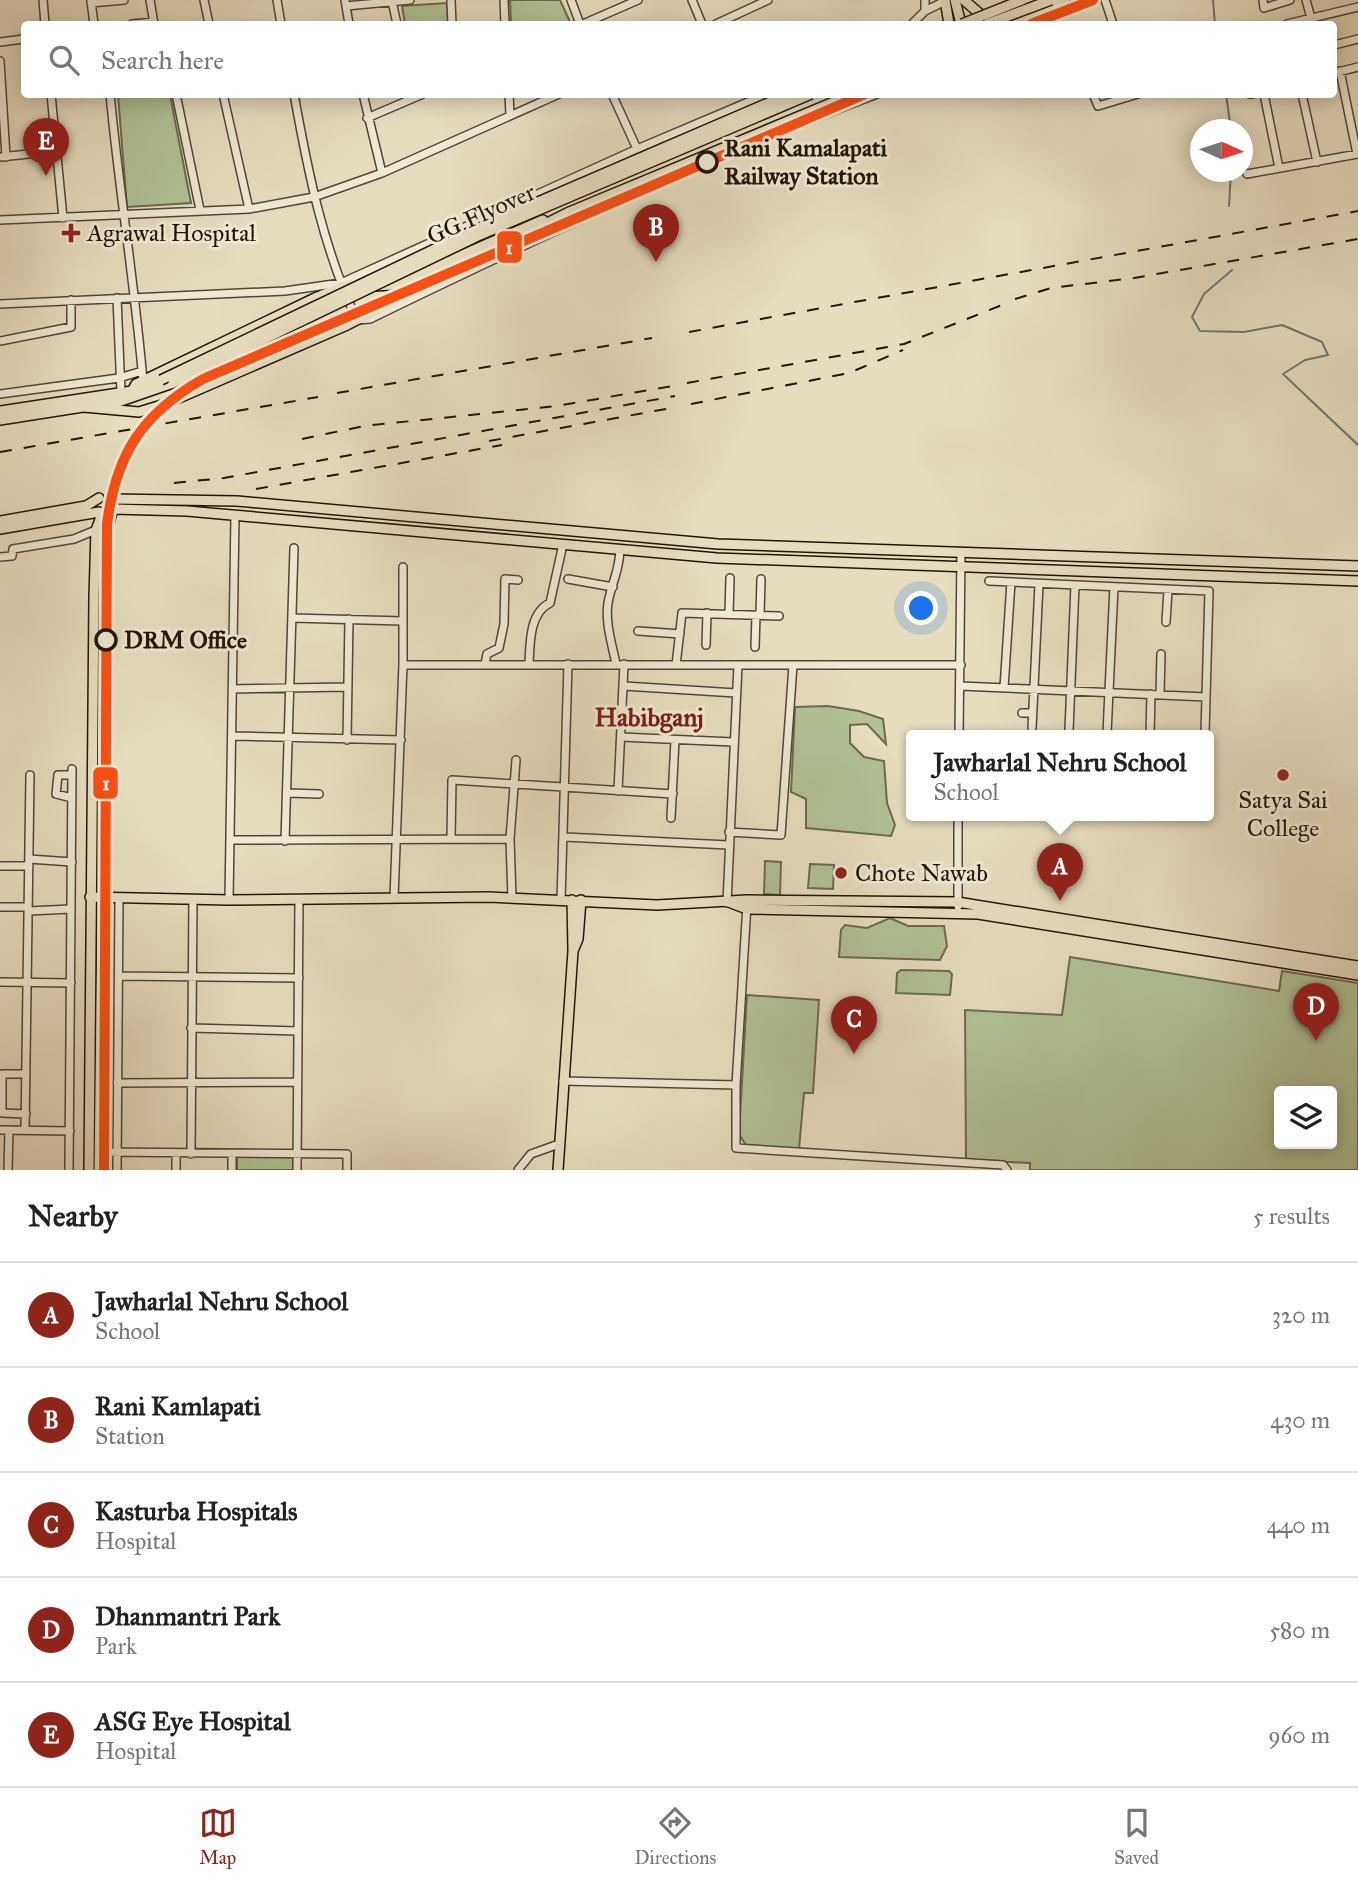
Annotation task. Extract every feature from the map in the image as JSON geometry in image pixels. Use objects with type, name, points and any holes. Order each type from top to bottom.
[{"type":"main road","points":[[964,0],[980,14],[1000,21]]},
{"type":"main road","points":[[969,21],[1022,0]]},
{"type":"main road","points":[[995,21],[1051,0]]},
{"type":"main road","points":[[1015,21],[1065,0]]},
{"type":"main road","points":[[1034,21],[1087,0]]},
{"type":"main road","points":[[948,2],[959,21]]},
{"type":"main road","points":[[942,21],[948,2]]},
{"type":"main road","points":[[948,2],[949,21]]},
{"type":"main road","name":"GG Flyover","points":[[0,411],[132,391],[161,380],[489,223],[780,98]]},
{"type":"main road","name":"GG Flyover","points":[[85,407],[144,395],[173,383],[448,250],[633,167],[801,98]]},
{"type":"main road","points":[[132,391],[142,376],[341,285],[392,285],[828,98]]},
{"type":"main road","points":[[0,420],[85,407],[139,412],[165,404],[356,320],[567,213],[843,98]]},
{"type":"main road","points":[[0,521],[86,506],[104,496],[112,499],[237,501],[718,544],[1358,566]]},
{"type":"main road","points":[[99,499],[96,504],[107,512]]},
{"type":"main road","points":[[89,1170],[96,530],[112,499]]},
{"type":"main road","points":[[0,529],[107,512],[187,510],[717,558],[1358,581]]},
{"type":"main road","points":[[99,1170],[107,512]]},
{"type":"main road","points":[[389,530],[391,515]]},
{"type":"main road","points":[[90,897],[229,900],[512,898],[657,905],[729,903],[843,913],[958,913],[1264,956],[1358,966]]},
{"type":"main road","points":[[558,1170],[573,951],[570,940],[577,900]]},
{"type":"main road","points":[[843,902],[843,913]]},
{"type":"main road","points":[[747,905],[957,902],[1358,975]]},
{"type":"street","points":[[43,0],[45,21]]},
{"type":"street","points":[[94,21],[91,2],[124,0]]},
{"type":"street","points":[[150,0],[154,21]]},
{"type":"street","points":[[204,0],[208,21]]},
{"type":"street","points":[[277,0],[280,21]]},
{"type":"street","points":[[348,21],[345,3],[410,0]]},
{"type":"street","points":[[451,0],[452,21]]},
{"type":"street","points":[[504,0],[505,21]]},
{"type":"street","points":[[571,0],[580,21]]},
{"type":"street","points":[[588,21],[638,0]]},
{"type":"street","points":[[692,0],[701,21]]},
{"type":"street","points":[[722,21],[768,0]]},
{"type":"street","points":[[925,0],[925,11]]},
{"type":"street","points":[[1105,0],[1111,21]]},
{"type":"street","points":[[1263,0],[1264,8],[1290,0]]},
{"type":"street","points":[[1306,0],[1311,18]]},
{"type":"street","points":[[392,1],[396,21]]},
{"type":"street","points":[[915,21],[925,11],[948,2]]},
{"type":"street","points":[[1299,21],[1358,7]]},
{"type":"street","points":[[0,42],[21,38]]},
{"type":"street","points":[[1337,44],[1358,38]]},
{"type":"street","points":[[0,61],[3,157],[57,151]]},
{"type":"street","points":[[1253,173],[1357,154],[1337,72],[1358,67]]},
{"type":"street","points":[[51,98],[63,218]]},
{"type":"street","points":[[0,394],[142,376],[136,297],[121,214],[110,98]]},
{"type":"street","points":[[177,98],[200,210]]},
{"type":"street","points":[[224,98],[248,209]]},
{"type":"street","points":[[295,98],[313,197],[341,285],[356,320],[370,318],[716,159],[867,98]]},
{"type":"street","points":[[364,98],[382,173]]},
{"type":"street","points":[[367,118],[409,98]]},
{"type":"street","points":[[509,98],[510,115]]},
{"type":"street","points":[[0,220],[248,209],[313,197],[382,173],[550,98]]},
{"type":"street","points":[[614,98],[637,149]]},
{"type":"street","points":[[0,304],[310,289],[341,285],[637,149],[758,98]]},
{"type":"street","points":[[1095,98],[1100,106],[1125,98]]},
{"type":"street","points":[[1265,98],[1279,168]]},
{"type":"street","points":[[1303,98],[1317,162]]},
{"type":"street","points":[[117,298],[121,392]]},
{"type":"street","points":[[0,341],[71,327],[71,300]]},
{"type":"street","points":[[229,900],[235,516]]},
{"type":"street","points":[[0,557],[12,556],[13,549],[74,539],[96,530]]},
{"type":"street","points":[[529,665],[535,618],[542,606],[550,603],[563,544]]},
{"type":"street","points":[[285,841],[292,688],[294,548]]},
{"type":"street","points":[[618,791],[624,686],[608,626],[608,604],[613,579],[619,572],[620,550]]},
{"type":"street","points":[[960,730],[961,552]]},
{"type":"street","points":[[394,898],[401,745],[403,567]]},
{"type":"street","points":[[729,614],[730,578]]},
{"type":"street","points":[[485,664],[487,654],[499,648],[504,624],[505,579],[518,580]]},
{"type":"street","points":[[568,579],[613,587]]},
{"type":"street","points":[[755,647],[761,579]]},
{"type":"street","points":[[989,582],[1209,591],[1205,730]]},
{"type":"street","points":[[1004,688],[1011,582]]},
{"type":"street","points":[[1032,728],[1039,584]]},
{"type":"street","points":[[1069,730],[1075,585]]},
{"type":"street","points":[[1107,730],[1114,587]]},
{"type":"street","points":[[1166,622],[1168,590]]},
{"type":"street","points":[[676,664],[682,613],[779,616]]},
{"type":"street","points":[[706,645],[707,613]]},
{"type":"street","points":[[293,618],[402,621]]},
{"type":"street","points":[[348,740],[349,618]]},
{"type":"street","points":[[638,631],[680,634]]},
{"type":"street","points":[[1151,730],[1161,654]]},
{"type":"street","points":[[561,900],[565,837],[568,664]]},
{"type":"street","points":[[403,665],[961,665]]},
{"type":"street","points":[[729,903],[728,845],[738,665]]},
{"type":"street","points":[[729,832],[781,835],[793,665]]},
{"type":"street","points":[[624,686],[736,693]]},
{"type":"street","points":[[960,686],[1206,696]]},
{"type":"street","points":[[232,688],[347,687]]},
{"type":"street","points":[[1022,713],[1032,713]]},
{"type":"street","points":[[233,736],[348,740],[401,745]]},
{"type":"street","points":[[621,737],[733,743]]},
{"type":"street","points":[[671,818],[675,740]]},
{"type":"street","points":[[512,898],[510,839],[516,760]]},
{"type":"street","points":[[69,1170],[70,1131],[72,862],[72,798],[72,772],[58,775],[57,794],[72,798]]},
{"type":"street","points":[[25,1130],[30,775]]},
{"type":"street","points":[[451,838],[452,780],[673,794]]},
{"type":"street","points":[[288,793],[319,794]]},
{"type":"street","points":[[958,821],[958,913]]},
{"type":"street","points":[[565,837],[728,845]]},
{"type":"street","points":[[230,840],[510,839]]},
{"type":"street","points":[[0,866],[72,862]]},
{"type":"street","points":[[71,898],[90,897]]},
{"type":"street","points":[[117,1170],[119,898]]},
{"type":"street","points":[[191,1154],[193,899]]},
{"type":"street","points":[[297,1170],[299,899]]},
{"type":"street","points":[[747,905],[734,1144],[740,1151],[957,1161],[1003,1165],[1007,1170]]},
{"type":"street","points":[[0,907],[71,909]]},
{"type":"street","points":[[119,976],[299,978]]},
{"type":"street","points":[[0,982],[71,983]]},
{"type":"street","points":[[191,1028],[298,1031]]},
{"type":"street","points":[[26,1074],[2,1074],[2,1113],[26,1114]]},
{"type":"street","points":[[563,1081],[736,1085]]},
{"type":"street","points":[[117,1083],[297,1083]]},
{"type":"street","points":[[8,1170],[4,1130],[70,1131]]},
{"type":"street","points":[[518,1170],[531,1154],[559,1144]]},
{"type":"street","points":[[99,1152],[347,1154],[347,1170]]},
{"type":"street","points":[[176,1154],[176,1170]]},
{"type":"street","points":[[232,1154],[232,1170]]},
{"type":"green space","points":[[510,0],[560,0],[570,21],[511,21]]},
{"type":"green space","points":[[447,3],[448,21],[404,21],[402,6]]},
{"type":"green space","points":[[118,98],[171,98],[191,203],[127,207]]},
{"type":"green space","points":[[828,706],[859,711],[883,719],[886,744],[867,724],[850,725],[850,743],[864,757],[884,761],[887,803],[895,825],[891,836],[806,828],[806,799],[791,792],[795,707]]},
{"type":"green space","points":[[765,861],[781,862],[780,895],[764,894]]},
{"type":"green space","points":[[810,864],[834,865],[833,889],[808,888]]},
{"type":"green space","points":[[890,918],[908,926],[944,926],[947,946],[940,960],[839,957],[841,930],[845,925],[867,928]]},
{"type":"green space","points":[[1070,957],[1279,991],[1282,971],[1358,983],[1358,1170],[1030,1170],[1030,1163],[966,1160],[965,1010],[1062,1015]]},
{"type":"green space","points":[[901,970],[949,971],[952,974],[950,995],[896,993],[897,973]]},
{"type":"green space","points":[[747,995],[819,1000],[813,1093],[804,1093],[799,1149],[747,1147],[739,1134]]},
{"type":"green space","points":[[237,1152],[293,1152],[293,1170],[237,1170]]},
{"type":"waterway","points":[[1213,0],[1215,21]]},
{"type":"waterway","points":[[1227,98],[1229,119]]},
{"type":"waterway","points":[[1229,206],[1230,182]]},
{"type":"waterway","points":[[1232,270],[1204,294],[1192,317],[1200,331],[1244,332],[1282,325],[1322,342],[1328,355],[1305,360],[1283,374],[1358,445]]},
{"type":"railway","points":[[689,332],[1358,211]]},
{"type":"railway","points":[[1015,299],[1051,288],[1134,278],[1358,239]]},
{"type":"railway","points":[[687,383],[904,344],[1007,303]]},
{"type":"railway","points":[[337,393],[652,338]]},
{"type":"railway","points":[[691,404],[849,373],[903,350]]},
{"type":"railway","points":[[302,439],[364,426],[556,406],[673,386]]},
{"type":"railway","points":[[174,483],[224,478],[675,396]]},
{"type":"railway","points":[[0,452],[318,397]]},
{"type":"railway","points":[[489,441],[677,407]]},
{"type":"railway","points":[[256,489],[502,445]]},
{"type":"transit line","name":"1","points":[[1039,21],[1093,0]]},
{"type":"transit line","name":"1","points":[[104,1170],[107,524],[117,477],[136,438],[164,407],[203,379],[856,98]]},
{"type":"place","name":"Rani Kamalapati Railway Station","points":[[707,162]]},
{"type":"place","name":"ASG Eye Hospital","points":[[46,176]]},
{"type":"place","name":"Agrawal Hospital","points":[[71,233]]},
{"type":"place","name":"Rani Kamlapati","points":[[656,262]]},
{"type":"place","name":"DRM Office","points":[[106,640]]},
{"type":"place","name":"Satya Sai College","points":[[1283,775]]},
{"type":"place","name":"Chote Nawab","points":[[841,873]]},
{"type":"place","name":"Jawharlal Nehru School","points":[[1060,901]]},
{"type":"place","name":"Dhanmantri Park","points":[[1316,1041]]},
{"type":"place","name":"Kasturba Hospitals","points":[[854,1054]]},
{"type":"district","name":"Habibganj","points":[[649,717]]}]
